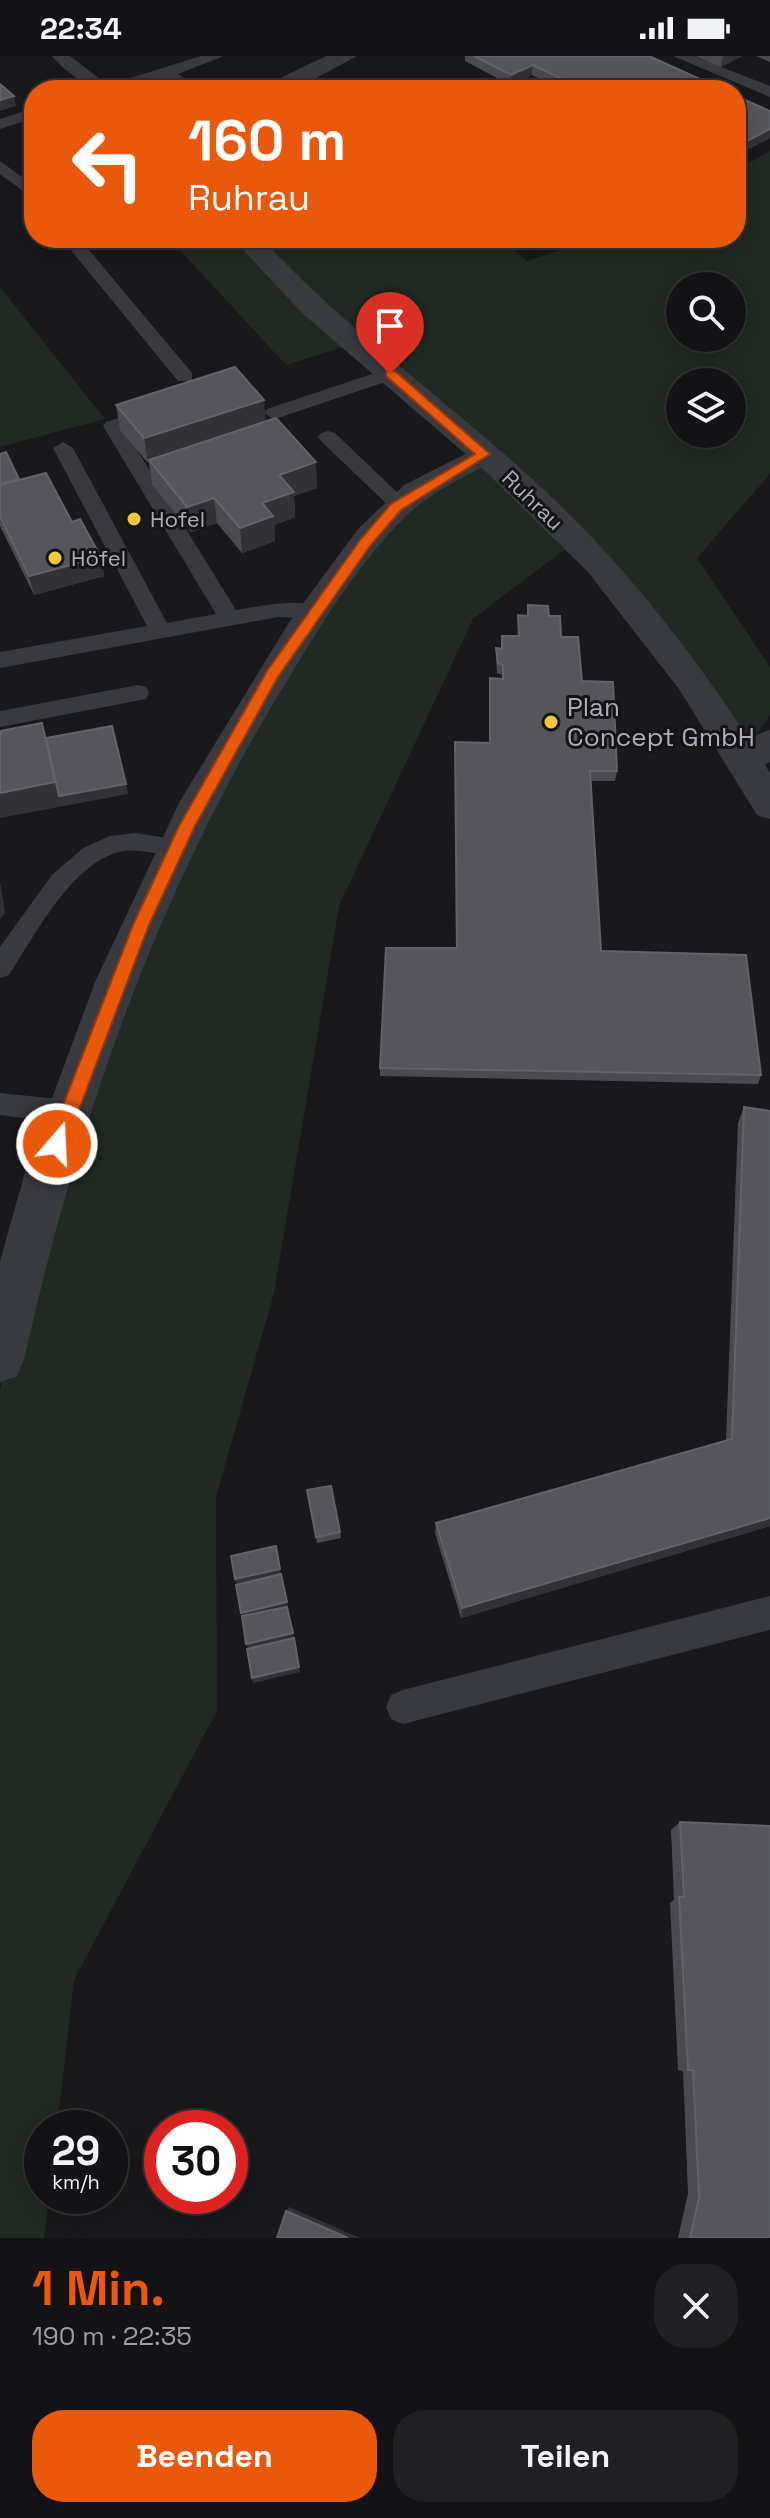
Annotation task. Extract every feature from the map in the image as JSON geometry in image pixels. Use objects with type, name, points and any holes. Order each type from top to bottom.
[{"type":"street","points":[[296,80],[345,56]]},
{"type":"street","name":"Ruhrau","points":[[255,248],[390,374],[531,494],[628,599],[758,752],[770,805]]},
{"type":"street","points":[[0,1360],[11,1253],[135,939],[178,847],[238,732],[314,612],[365,543],[399,505],[483,454]]},
{"type":"lane","points":[[60,56],[92,80]]},
{"type":"lane","points":[[141,80],[216,56]]},
{"type":"lane","points":[[681,56],[740,80]]},
{"type":"lane","points":[[166,73],[178,80]]},
{"type":"lane","points":[[746,82],[770,92]]},
{"type":"lane","points":[[0,124],[24,116]]},
{"type":"lane","points":[[0,166],[24,186]]},
{"type":"lane","points":[[78,248],[185,377]]},
{"type":"lane","points":[[274,413],[390,374]]},
{"type":"lane","points":[[182,403],[113,426],[230,619]]},
{"type":"lane","points":[[328,437],[399,505]]},
{"type":"lane","points":[[63,448],[161,631]]},
{"type":"lane","points":[[0,660],[278,610],[314,612]]},
{"type":"lane","points":[[0,719],[138,693]]},
{"type":"lane","points":[[0,968],[54,888],[87,858],[110,846],[125,843],[178,847]]},
{"type":"lane","points":[[0,1104],[68,1112]]},
{"type":"lane","points":[[403,1707],[770,1613]]},
{"type":"shaded area","points":[[770,151],[770,474],[697,558],[770,667],[770,715],[744,752],[691,668],[264,248],[512,248],[527,261],[565,248],[746,248],[746,164]]},
{"type":"shaded area","points":[[178,248],[251,248],[346,346],[286,365]]},
{"type":"shaded area","points":[[0,287],[105,419],[0,447]]},
{"type":"shaded area","points":[[482,459],[571,545],[473,619],[339,906],[274,1293],[216,1497],[217,1711],[74,1980],[59,2110],[24,2110],[24,2214],[47,2214],[44,2238],[0,2238],[0,1390],[28,1250],[73,1110],[240,734],[403,507]]},
{"type":"building","points":[[474,56],[649,56],[702,80],[564,80],[533,65],[511,75]]},
{"type":"building","points":[[0,84],[14,96],[0,100]]},
{"type":"building","points":[[746,100],[770,111],[770,129],[747,141]]},
{"type":"building","points":[[235,367],[264,400],[144,438],[116,405]]},
{"type":"building","points":[[276,418],[316,462],[279,475],[294,492],[262,503],[273,516],[240,528],[214,498],[187,507],[149,460]]},
{"type":"building","points":[[6,452],[19,479],[0,484],[0,454]]},
{"type":"building","name":"Höfel","points":[[46,473],[72,522],[80,519],[101,557],[29,576],[0,517],[0,485]]},
{"type":"building","points":[[528,605],[548,606],[549,616],[560,616],[561,637],[578,637],[582,681],[613,682],[617,771],[590,771],[601,951],[746,955],[761,1075],[380,1068],[386,948],[457,948],[455,742],[490,743],[490,678],[503,679],[503,665],[498,663],[496,648],[502,649],[502,636],[519,636],[518,615],[528,616]]},
{"type":"building","points":[[42,723],[55,782],[0,793],[0,731]]},
{"type":"building","points":[[112,726],[126,784],[59,796],[46,738]]},
{"type":"building","points":[[744,1107],[770,1111],[770,1518],[462,1608],[436,1523],[732,1439]]},
{"type":"building","points":[[331,1486],[340,1532],[316,1537],[307,1490]]},
{"type":"building","points":[[276,1546],[280,1569],[235,1579],[231,1556]]},
{"type":"building","points":[[281,1574],[287,1602],[241,1613],[236,1585]]},
{"type":"building","points":[[287,1607],[293,1633],[246,1644],[242,1616]]},
{"type":"building","points":[[294,1638],[299,1667],[252,1678],[247,1649]]},
{"type":"building","points":[[680,1822],[770,1826],[770,2238],[690,2238],[699,2197],[693,2070],[688,2070],[679,1897],[684,1897]]},
{"type":"building","points":[[286,2211],[348,2238],[277,2238]]},
{"type":"place","name":"Hofel","points":[[134,519]]},
{"type":"place","name":"Höfel","points":[[55,558]]},
{"type":"place","name":"Plan Concept GmbH","points":[[551,722]]},
{"type":"route","points":[[57,1144],[95,1037],[141,925],[187,826],[272,675],[314,612],[396,507],[483,454],[390,374]]}]
